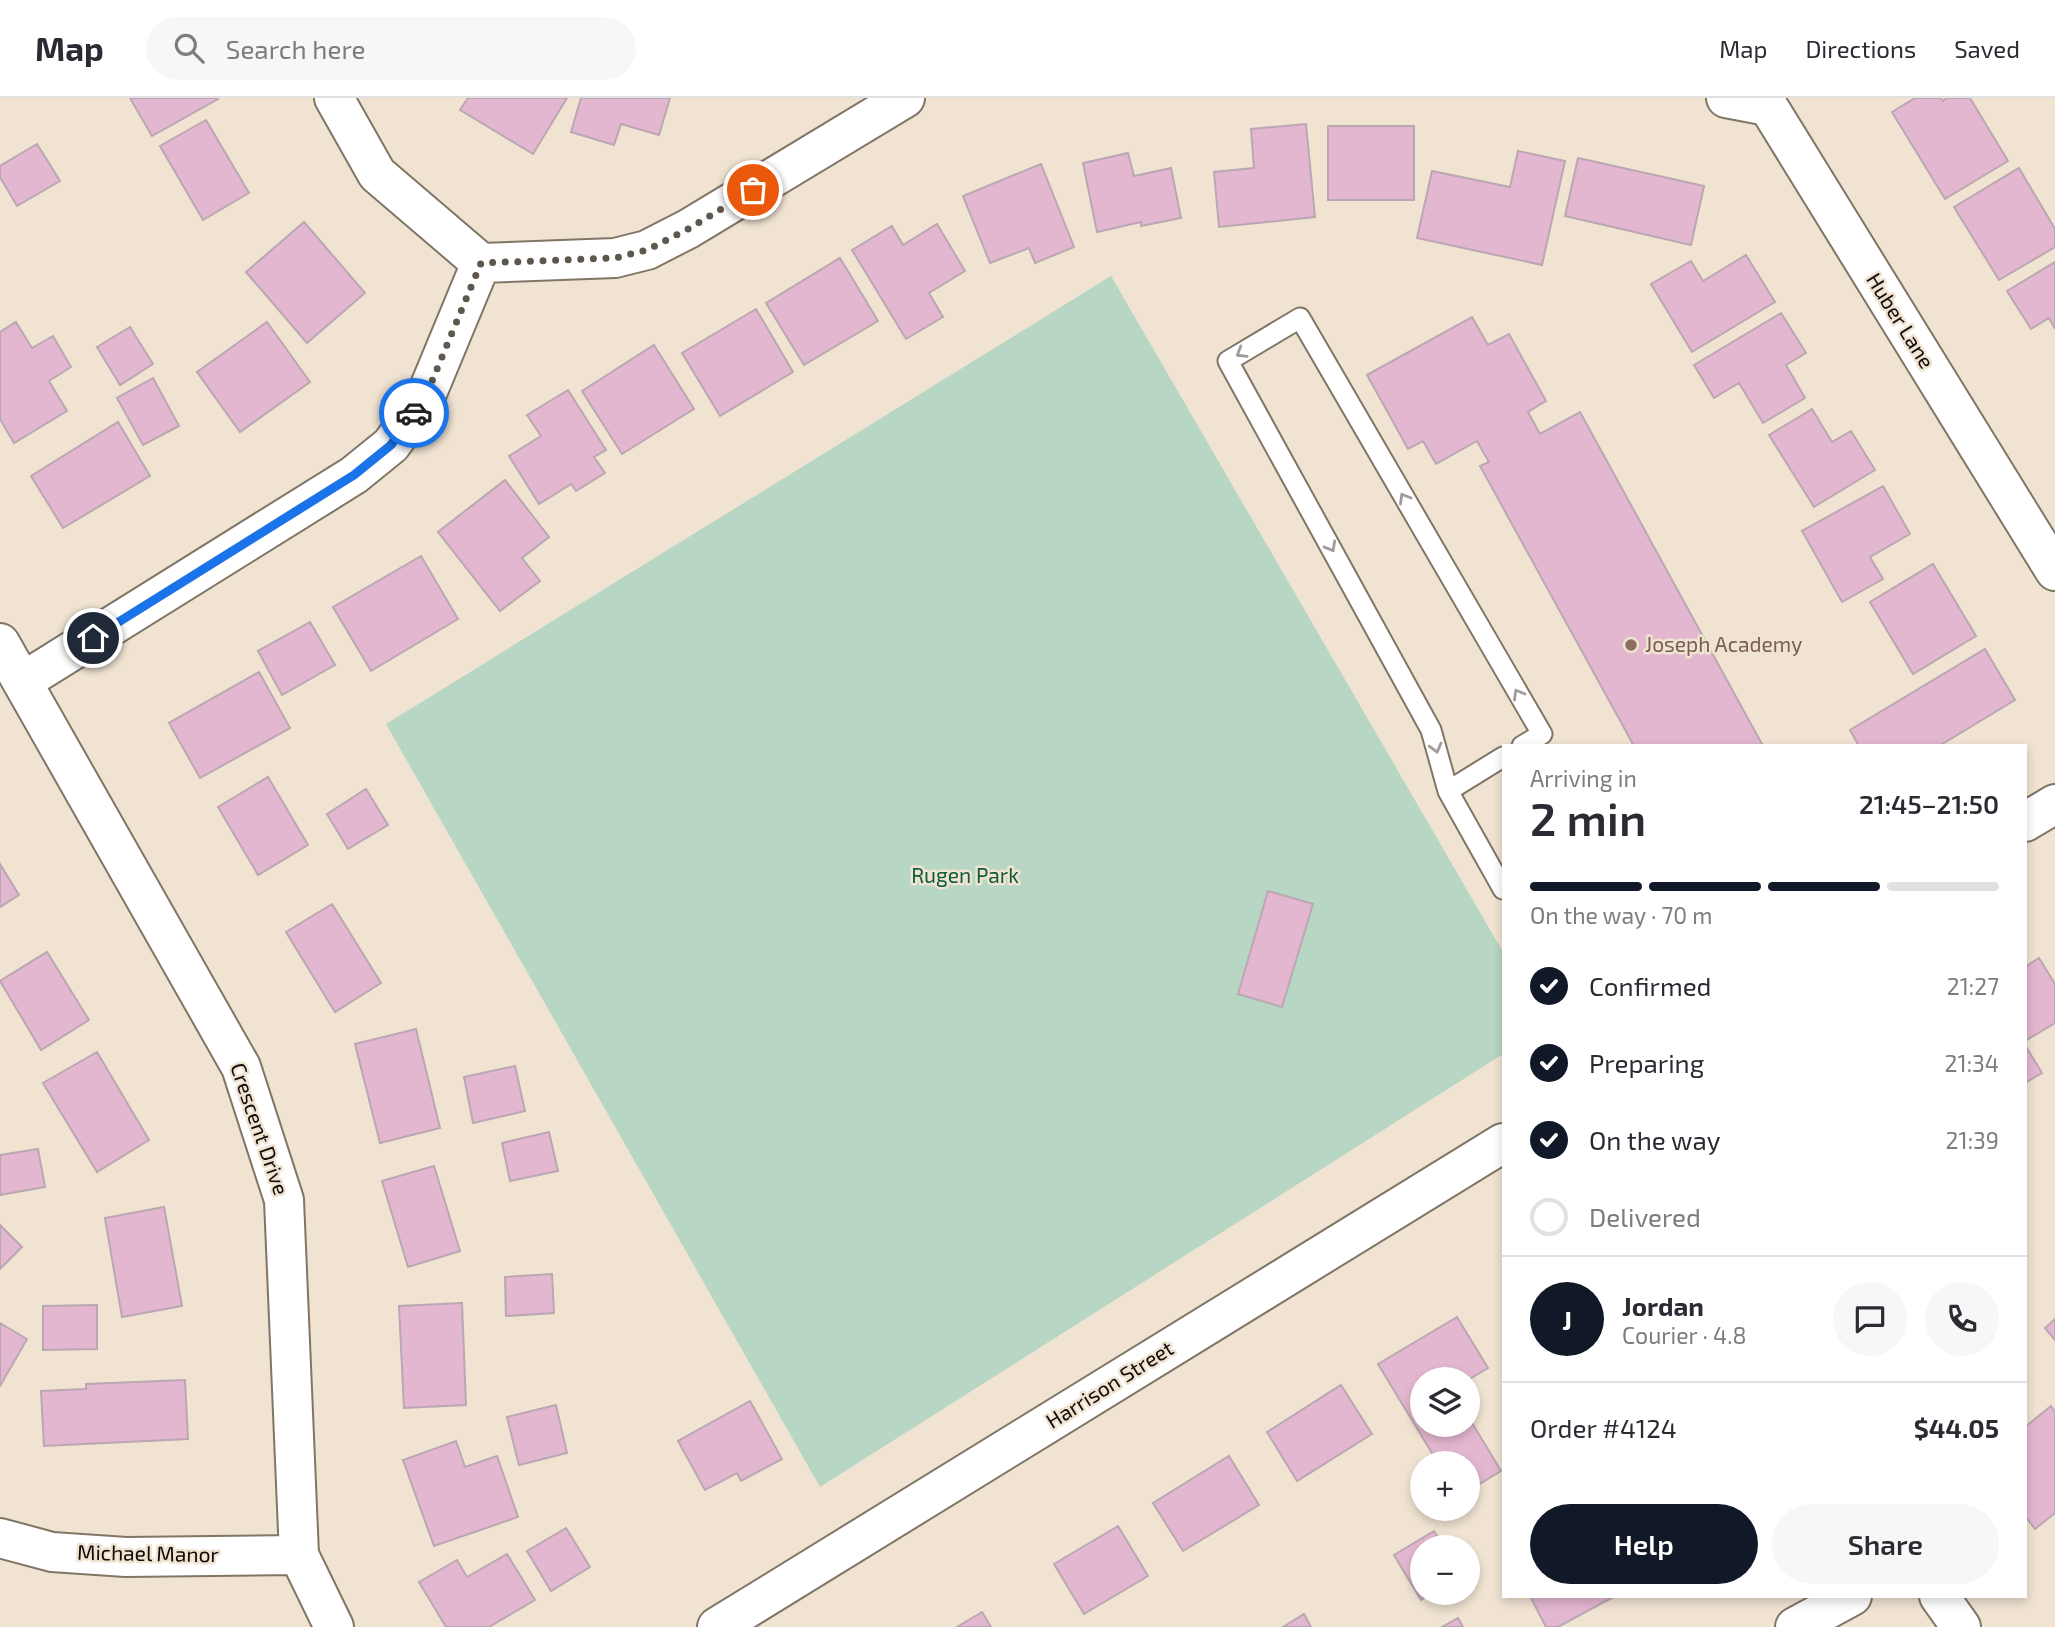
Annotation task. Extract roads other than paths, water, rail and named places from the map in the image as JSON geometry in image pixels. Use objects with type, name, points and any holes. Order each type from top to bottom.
[{"type":"street","points":[[334,98],[377,174],[481,263],[615,258],[647,250],[688,229],[905,98]]},
{"type":"street","name":"Huber Lane","points":[[1727,98],[1769,102],[2055,571]]},
{"type":"street","points":[[22,682],[354,475],[391,445],[425,398],[481,263]]},
{"type":"street","name":"Crescent Drive","points":[[0,643],[241,1067],[284,1200],[299,1555],[334,1627]]},
{"type":"street","points":[[2027,821],[2055,804]]},
{"type":"street","name":"Harrison Street","points":[[717,1627],[1502,1144]]},
{"type":"street","name":"Michael Manor","points":[[0,1538],[52,1552],[126,1557],[299,1555]]},
{"type":"street","points":[[1795,1627],[1848,1598]]},
{"type":"street","points":[[1940,1598],[1961,1627]]},
{"type":"lane","points":[[1502,887],[1448,791],[1431,730],[1228,361],[1300,318],[1542,734],[1525,744]]},
{"type":"lane","points":[[1448,791],[1502,758]]},
{"type":"place","name":"Joseph Academy","points":[[1631,645]]},
{"type":"park label","name":"Rugen Park","points":[[965,876]]}]
